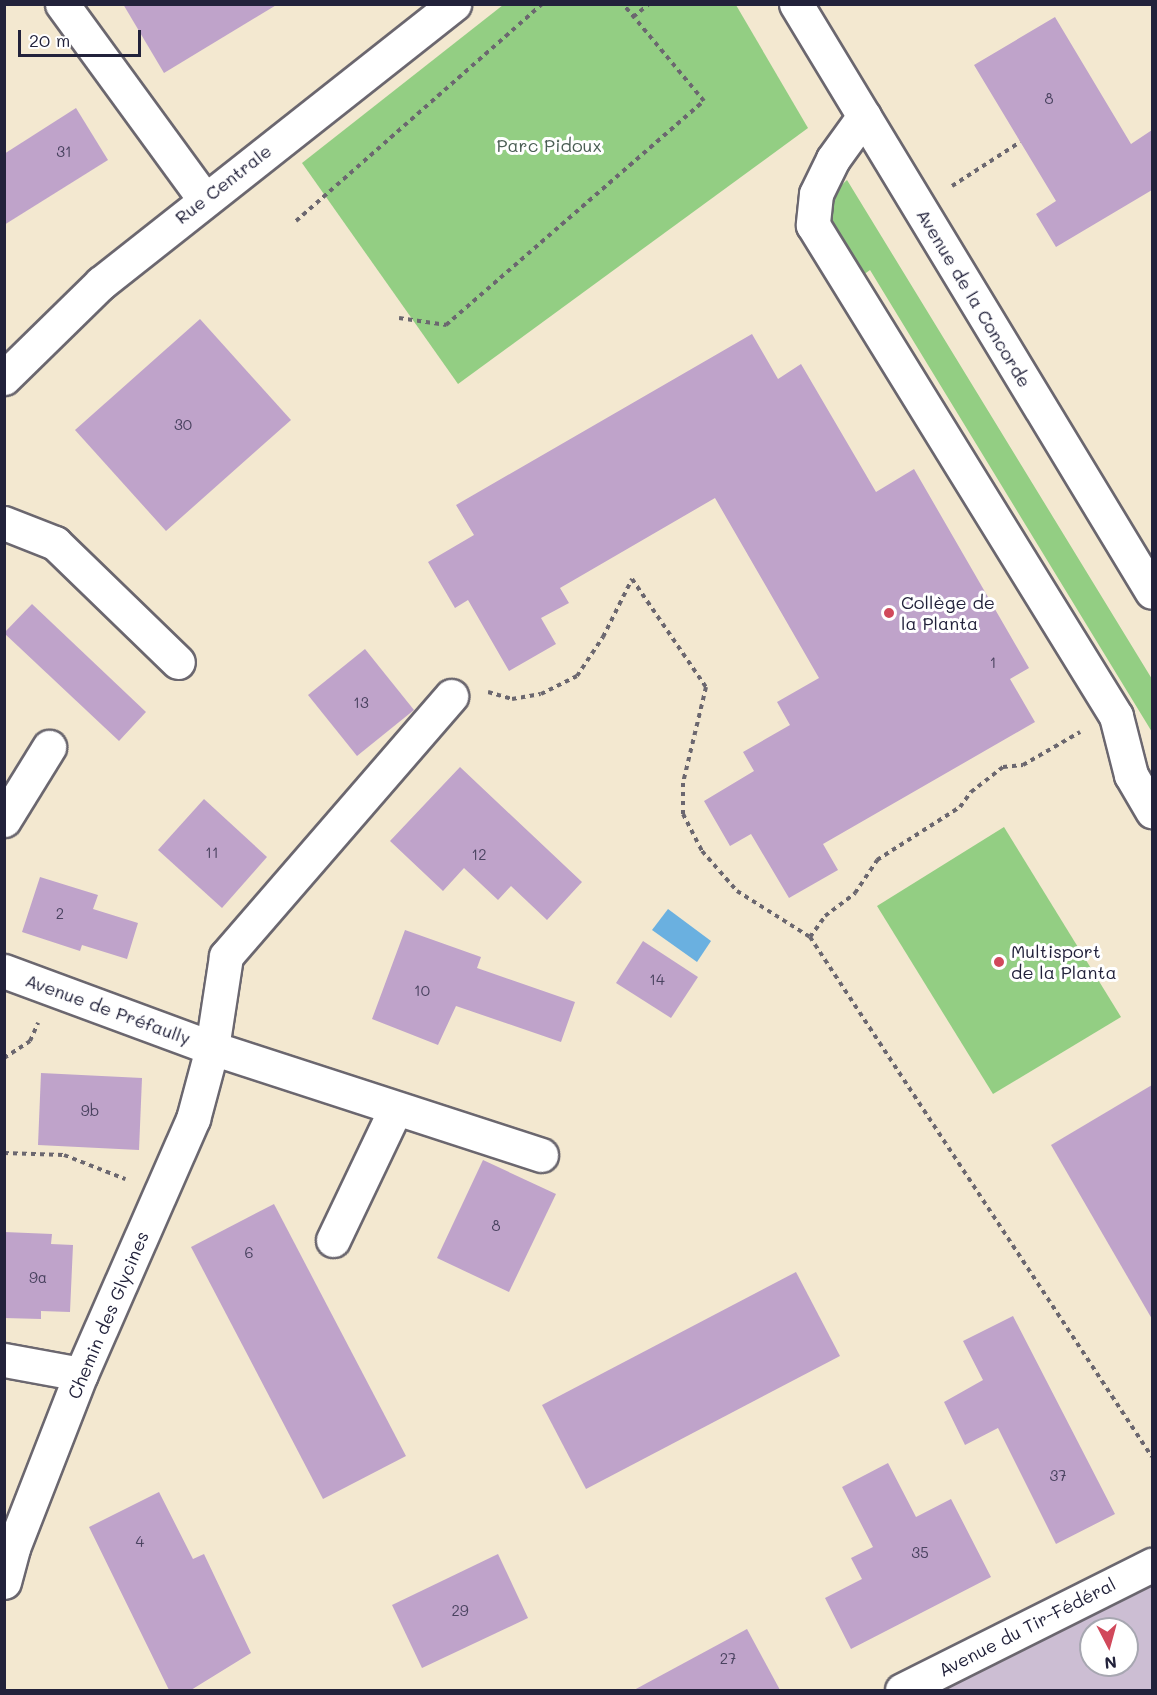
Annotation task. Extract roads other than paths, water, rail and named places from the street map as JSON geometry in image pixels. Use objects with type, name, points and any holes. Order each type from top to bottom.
[{"type":"street","points":[[62,4],[204,199]]},
{"type":"street","name":"Rue Centrale","points":[[4,378],[101,283],[204,199],[454,4]]},
{"type":"street","name":"Avenue de la Concorde","points":[[796,4],[1152,592]]},
{"type":"street","points":[[864,116],[832,159],[816,194],[813,225],[1116,716],[1131,775],[1152,811]]},
{"type":"street","points":[[4,523],[55,543],[178,662]]},
{"type":"street","name":"Chemin des Glycines","points":[[4,1582],[14,1548],[81,1374],[194,1119],[212,1048],[226,956],[451,696]]},
{"type":"street","points":[[4,820],[49,747]]},
{"type":"street","name":"Avenue de Préfaully","points":[[4,971],[212,1048],[395,1110],[541,1155]]},
{"type":"street","points":[[333,1240],[395,1110]]},
{"type":"street","points":[[4,1360],[81,1374]]},
{"type":"street","name":"Avenue du Tir-Fédéral","points":[[902,1690],[1152,1564]]},
{"type":"water","points":[[668,909],[711,941],[697,962],[652,930]]},
{"type":"place","name":"Collège de la Planta","points":[[889,613]]},
{"type":"place","name":"Multisport de la Planta","points":[[999,962]]},
{"type":"park label","name":"Parc Pidoux","points":[[549,145]]}]
